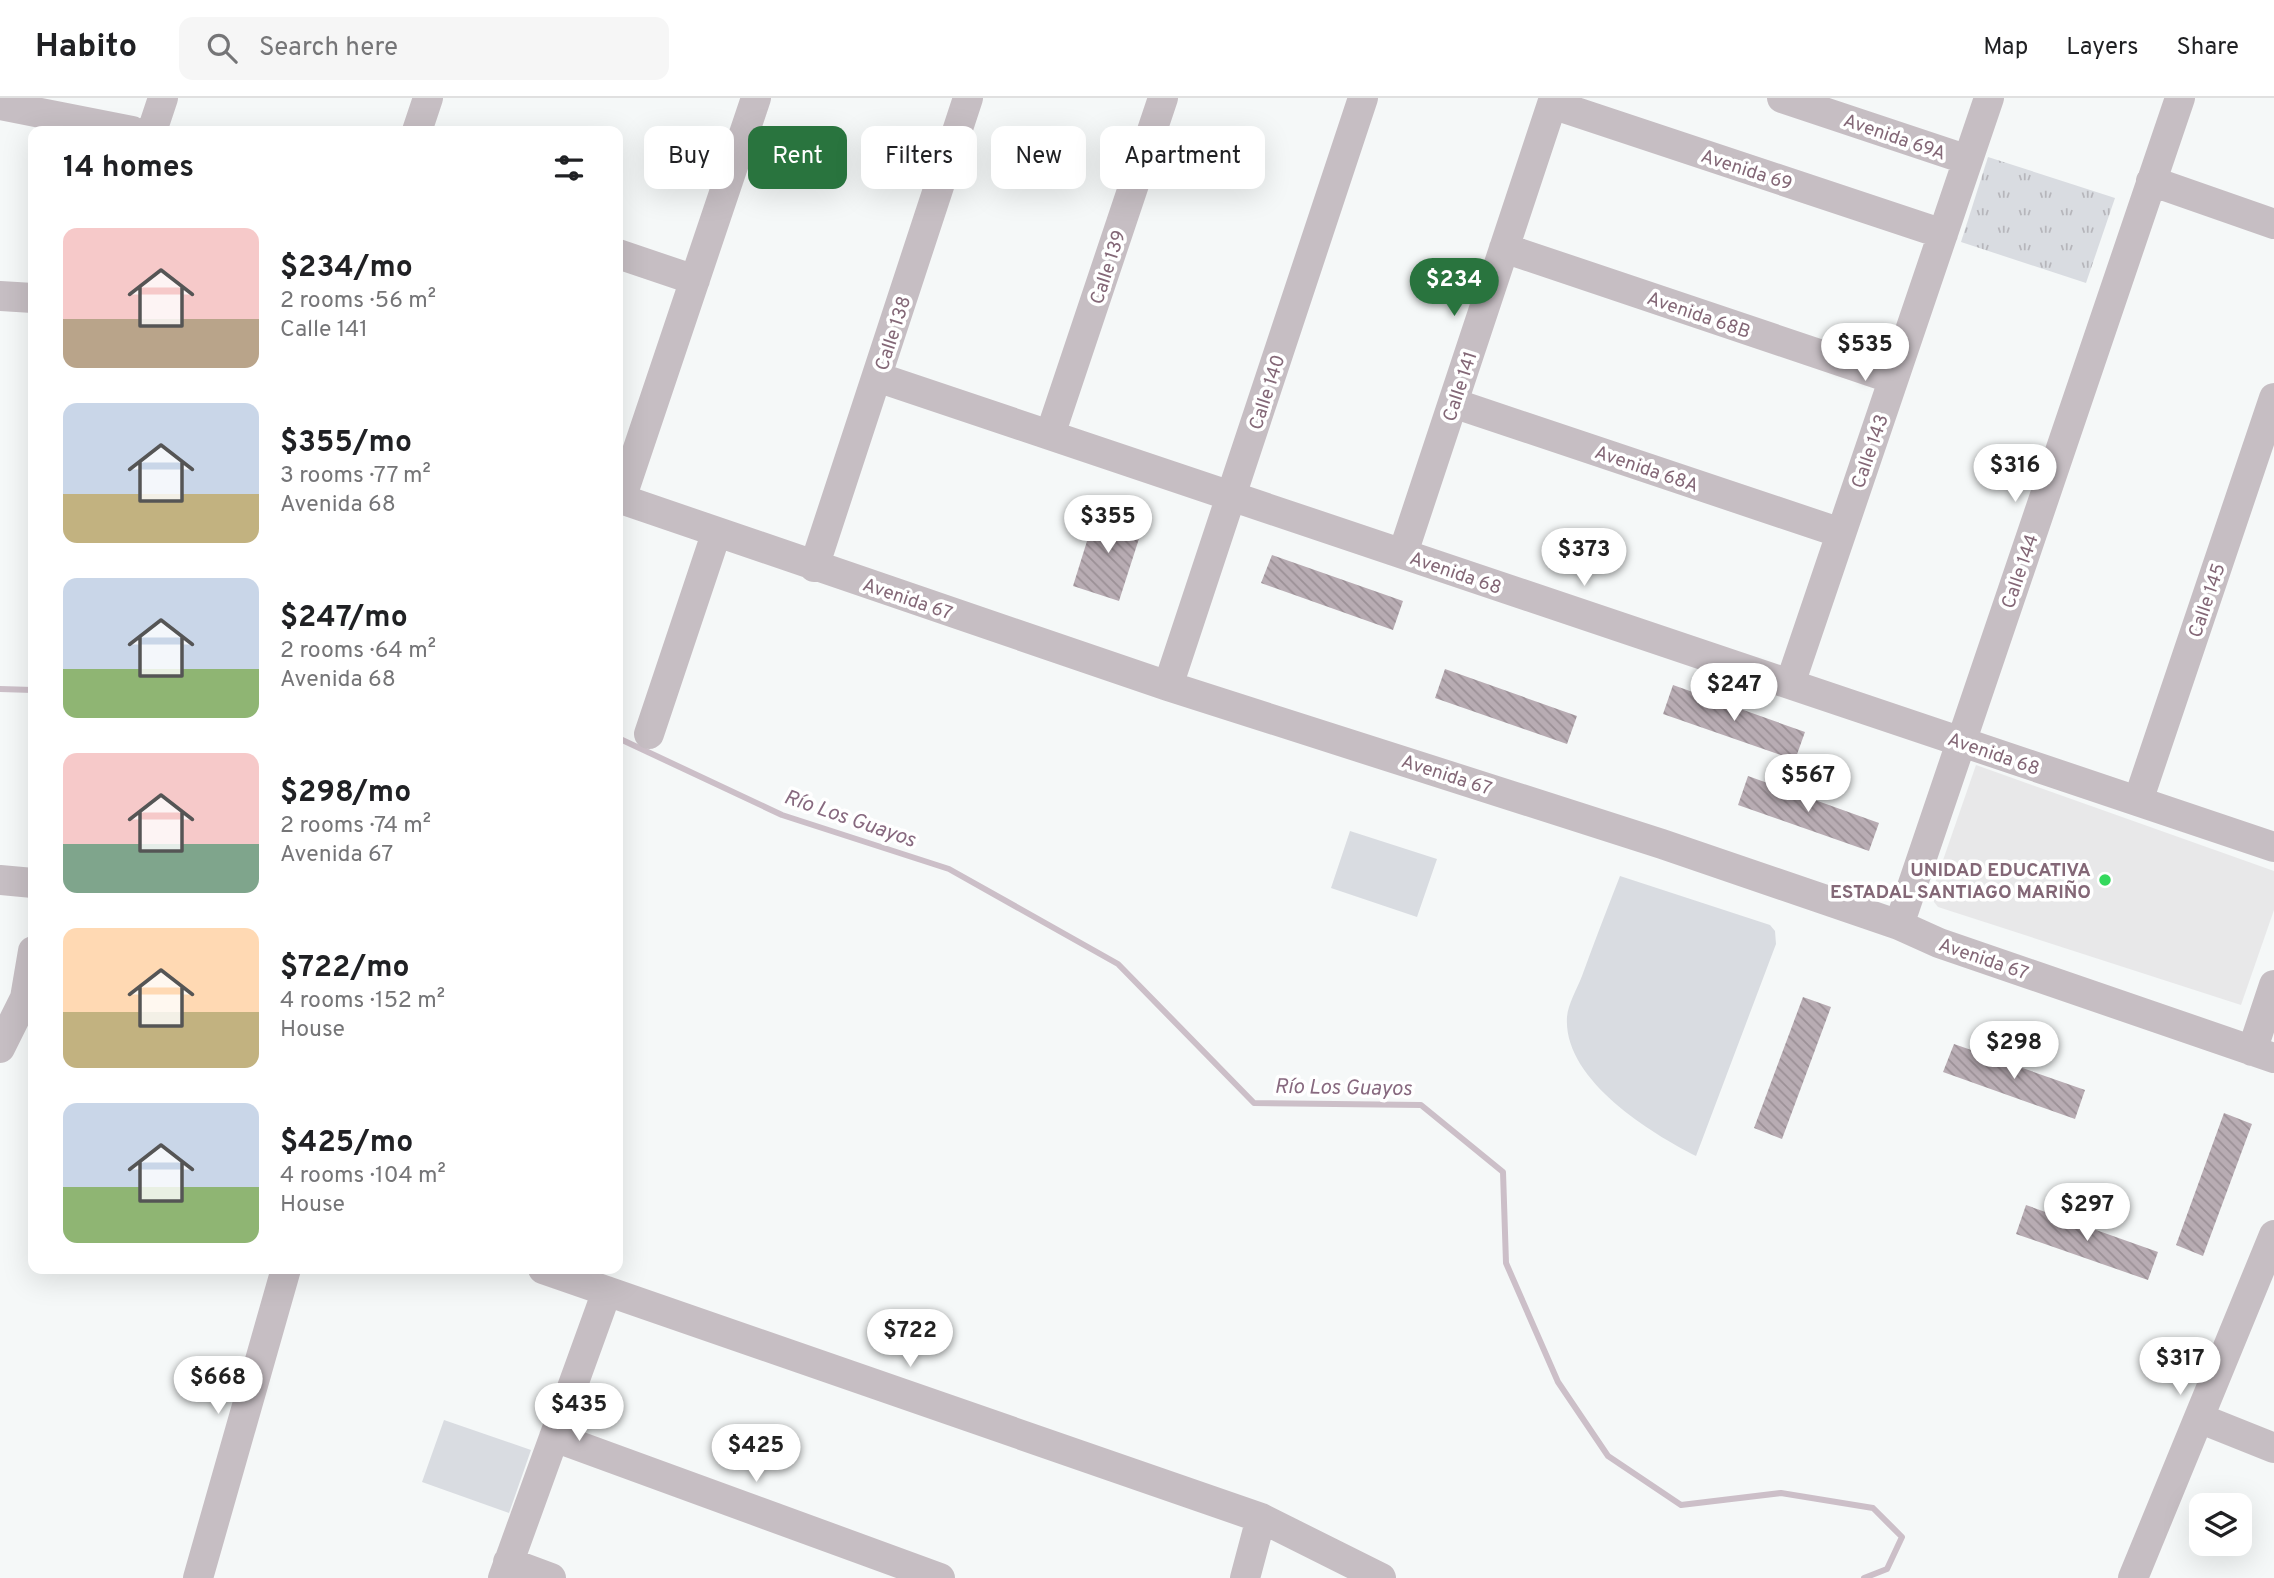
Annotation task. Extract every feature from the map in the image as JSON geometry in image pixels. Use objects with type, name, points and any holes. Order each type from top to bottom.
[{"type":"street","points":[[154,126],[163,98]]},
{"type":"street","points":[[419,126],[428,98]]},
{"type":"street","points":[[623,487],[756,98]]},
{"type":"street","name":"Calle 138","points":[[814,566],[968,98]]},
{"type":"street","name":"Calle 139","points":[[1050,435],[1163,98]]},
{"type":"street","name":"Calle 140","points":[[1168,686],[1363,98]]},
{"type":"street","name":"Avenida 69A","points":[[1782,98],[1968,160]]},
{"type":"street","name":"Calle 143","points":[[1790,684],[1989,98]]},
{"type":"street","name":"Calle 144","points":[[1899,925],[2179,98]]},
{"type":"street","name":"Avenida 69","points":[[1553,101],[1943,234]]},
{"type":"street","name":"Calle 141","points":[[1403,554],[1553,101]]},
{"type":"street","points":[[0,105],[107,126]]},
{"type":"street","points":[[2151,181],[2274,224]]},
{"type":"street","name":"Avenida 68B","points":[[1504,248],[1894,379]]},
{"type":"street","points":[[623,256],[695,280]]},
{"type":"street","points":[[0,296],[28,298]]},
{"type":"street","name":"Avenida 68","points":[[877,377],[2274,847]]},
{"type":"street","name":"Avenida 68A","points":[[1453,403],[1841,533]]},
{"type":"street","name":"Calle 145","points":[[2138,801],[2272,411]]},
{"type":"street","name":"Avenida 67","points":[[623,500],[1168,686],[1662,844],[2263,1055]]},
{"type":"street","points":[[649,734],[716,534]]},
{"type":"street","points":[[0,880],[28,883]]},
{"type":"street","points":[[2263,1055],[2274,985]]},
{"type":"street","points":[[0,1048],[28,1000]]},
{"type":"street","points":[[2133,1578],[2273,1237]]},
{"type":"street","points":[[198,1578],[285,1274]]},
{"type":"street","points":[[558,1274],[1261,1518],[1381,1578]]},
{"type":"street","points":[[551,1578],[505,1570],[607,1291]]},
{"type":"street","points":[[2199,1418],[2274,1447]]},
{"type":"street","points":[[554,1437],[940,1578]]},
{"type":"street","points":[[1245,1578],[1261,1518]]},
{"type":"shaded area","name":"UNIDAD EDUCATIVA ESTADAL SANTIAGO MARIÑO","points":[[1976,765],[2274,871],[2274,910],[2241,1005],[1938,907],[1934,902],[1933,889]]},
{"type":"green space","points":[[1988,157],[2115,198],[2086,283],[1961,242]]},
{"type":"green space","points":[[1350,831],[1437,859],[1417,917],[1331,888]]},
{"type":"green space","points":[[1620,876],[1770,925],[1775,931],[1776,944],[1696,1156],[1655,1133],[1612,1101],[1579,1062],[1569,1040],[1569,1007]]},
{"type":"green space","points":[[444,1420],[531,1450],[509,1513],[422,1482]]},
{"type":"building","points":[[1097,509],[1144,523],[1119,601],[1073,586]]},
{"type":"building","points":[[1272,555],[1403,601],[1393,630],[1261,583]]},
{"type":"building","points":[[1445,669],[1577,716],[1567,744],[1435,698]]},
{"type":"building","points":[[1673,685],[1805,732],[1795,760],[1663,714]]},
{"type":"building","points":[[1748,776],[1879,823],[1869,851],[1738,805]]},
{"type":"building","points":[[1803,997],[1831,1007],[1782,1139],[1754,1128]]},
{"type":"building","points":[[1954,1044],[2085,1090],[2075,1119],[1943,1072]]},
{"type":"building","points":[[2224,1113],[2252,1124],[2203,1256],[2176,1245]]},
{"type":"building","points":[[2026,1205],[2158,1252],[2148,1280],[2016,1234]]},
{"type":"waterway","name":"Río Los Guayos","points":[[0,689],[28,690]]},
{"type":"waterway","name":"Río Los Guayos","points":[[623,740],[782,815],[949,869],[1118,964],[1254,1103],[1421,1105],[1503,1172],[1506,1263],[1558,1382],[1608,1456],[1681,1505],[1781,1493],[1873,1508],[1902,1537],[1887,1569],[1864,1578]]},
{"type":"place","name":"UNIDAD EDUCATIVA ESTADAL SANTIAGO MARIÑO","points":[[2105,880]]}]
